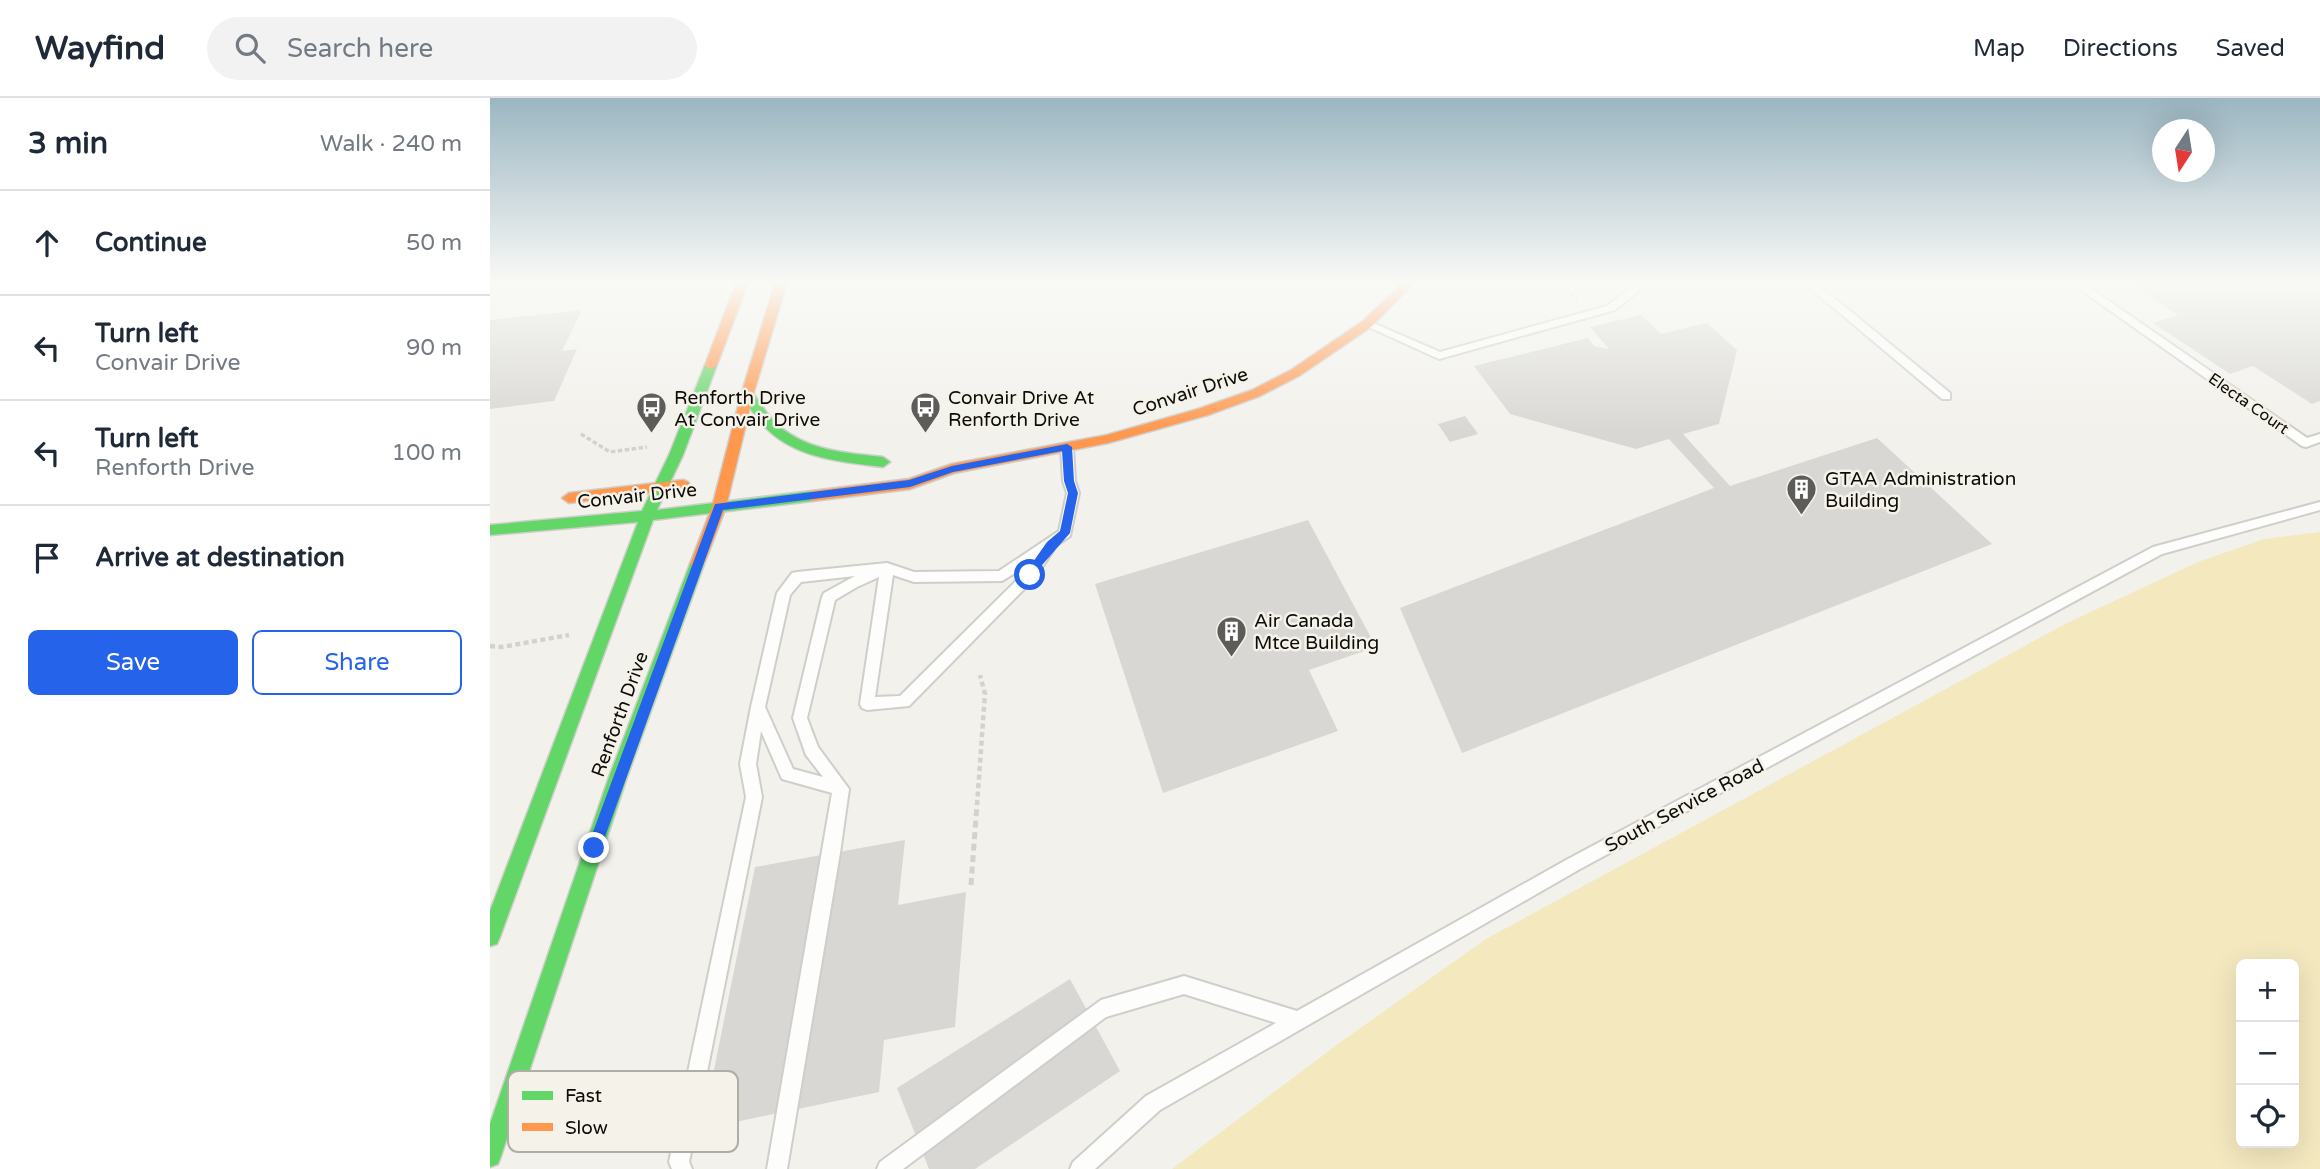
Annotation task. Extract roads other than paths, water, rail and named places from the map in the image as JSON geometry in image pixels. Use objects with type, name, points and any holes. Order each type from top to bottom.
[{"type":"main road","points":[[490,937],[648,516],[722,333]]},
{"type":"main road","name":"Renforth Drive","points":[[519,1071],[618,777],[719,507],[713,482],[747,395],[766,333]]},
{"type":"main road","name":"Convair Drive","points":[[490,530],[648,516],[910,484],[952,469],[1108,439],[1203,412],[1256,393],[1295,373],[1354,333]]},
{"type":"main road","points":[[747,395],[761,408],[766,421],[788,438],[810,449],[883,463]]},
{"type":"main road","points":[[816,470],[904,460]]},
{"type":"main road","name":"Convair Drive","points":[[927,462],[952,469]]},
{"type":"main road","name":"Convair Drive","points":[[558,499],[749,477]]},
{"type":"main road","name":"Renforth Drive","points":[[490,1156],[508,1103]]},
{"type":"lane","points":[[1387,333],[1439,356],[1521,333]]},
{"type":"lane","points":[[1869,333],[1947,396]]},
{"type":"lane","name":"Electa Court","points":[[2148,333],[2306,443],[2320,438]]},
{"type":"lane","points":[[698,1071],[754,797],[748,764],[783,593],[797,577],[887,568],[914,577],[1002,576],[1065,533],[1073,493],[1069,481],[1067,447]]},
{"type":"lane","name":"South Service Road","points":[[1080,1169],[1153,1103],[1574,864],[2158,550],[2320,506]]},
{"type":"lane","points":[[887,568],[867,704],[904,702],[1030,575],[1051,545]]},
{"type":"lane","points":[[777,1169],[841,789],[811,750],[800,718],[829,597],[852,583],[887,568]]},
{"type":"lane","points":[[758,707],[788,774],[841,789]]},
{"type":"lane","points":[[887,1169],[1101,1009],[1184,985],[1298,1021]]},
{"type":"lane","points":[[681,1152],[679,1162],[682,1169]]},
{"type":"place","name":"Renforth Drive At Convair Drive","points":[[651,435]]},
{"type":"place","name":"Convair Drive At Renforth Drive","points":[[925,435]]},
{"type":"place","name":"GTAA Administration Building","points":[[1802,516]]},
{"type":"place","name":"Air Canada Mtce Building","points":[[1231,658]]}]
